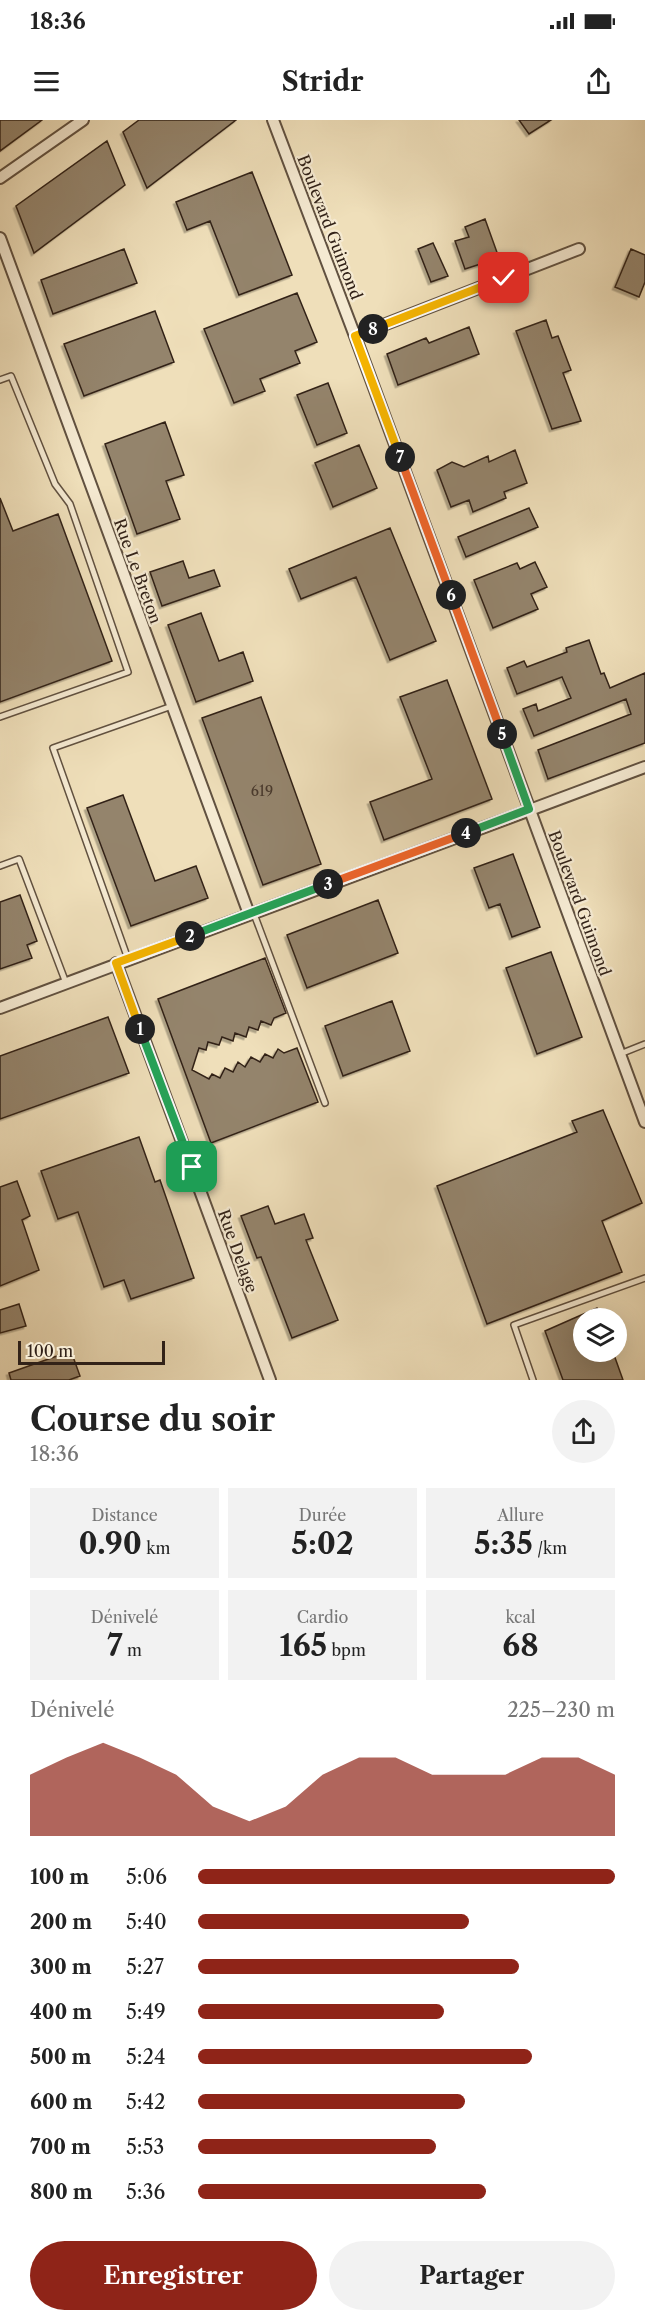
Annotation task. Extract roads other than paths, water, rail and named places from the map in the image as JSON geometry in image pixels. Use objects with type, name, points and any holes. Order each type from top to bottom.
[{"type":"street","points":[[0,178],[83,120]]},
{"type":"street","name":"Boulevard Guimond","points":[[273,120],[645,1122]]},
{"type":"street","name":"Rue Le Breton","points":[[0,238],[172,706],[251,913]]},
{"type":"street","points":[[355,336],[579,249]]},
{"type":"street","points":[[0,1008],[645,767]]},
{"type":"street","name":"Rue Delage","points":[[116,963],[270,1380]]},
{"type":"lane","points":[[0,380],[11,376],[55,484],[70,504],[128,672],[0,717]]},
{"type":"lane","points":[[128,959],[53,748],[172,706]]},
{"type":"lane","points":[[0,866],[19,859],[66,983]]},
{"type":"lane","points":[[251,913],[326,1103]]},
{"type":"lane","points":[[620,1053],[645,1044]]},
{"type":"lane","points":[[533,1380],[513,1325],[645,1278]]}]
